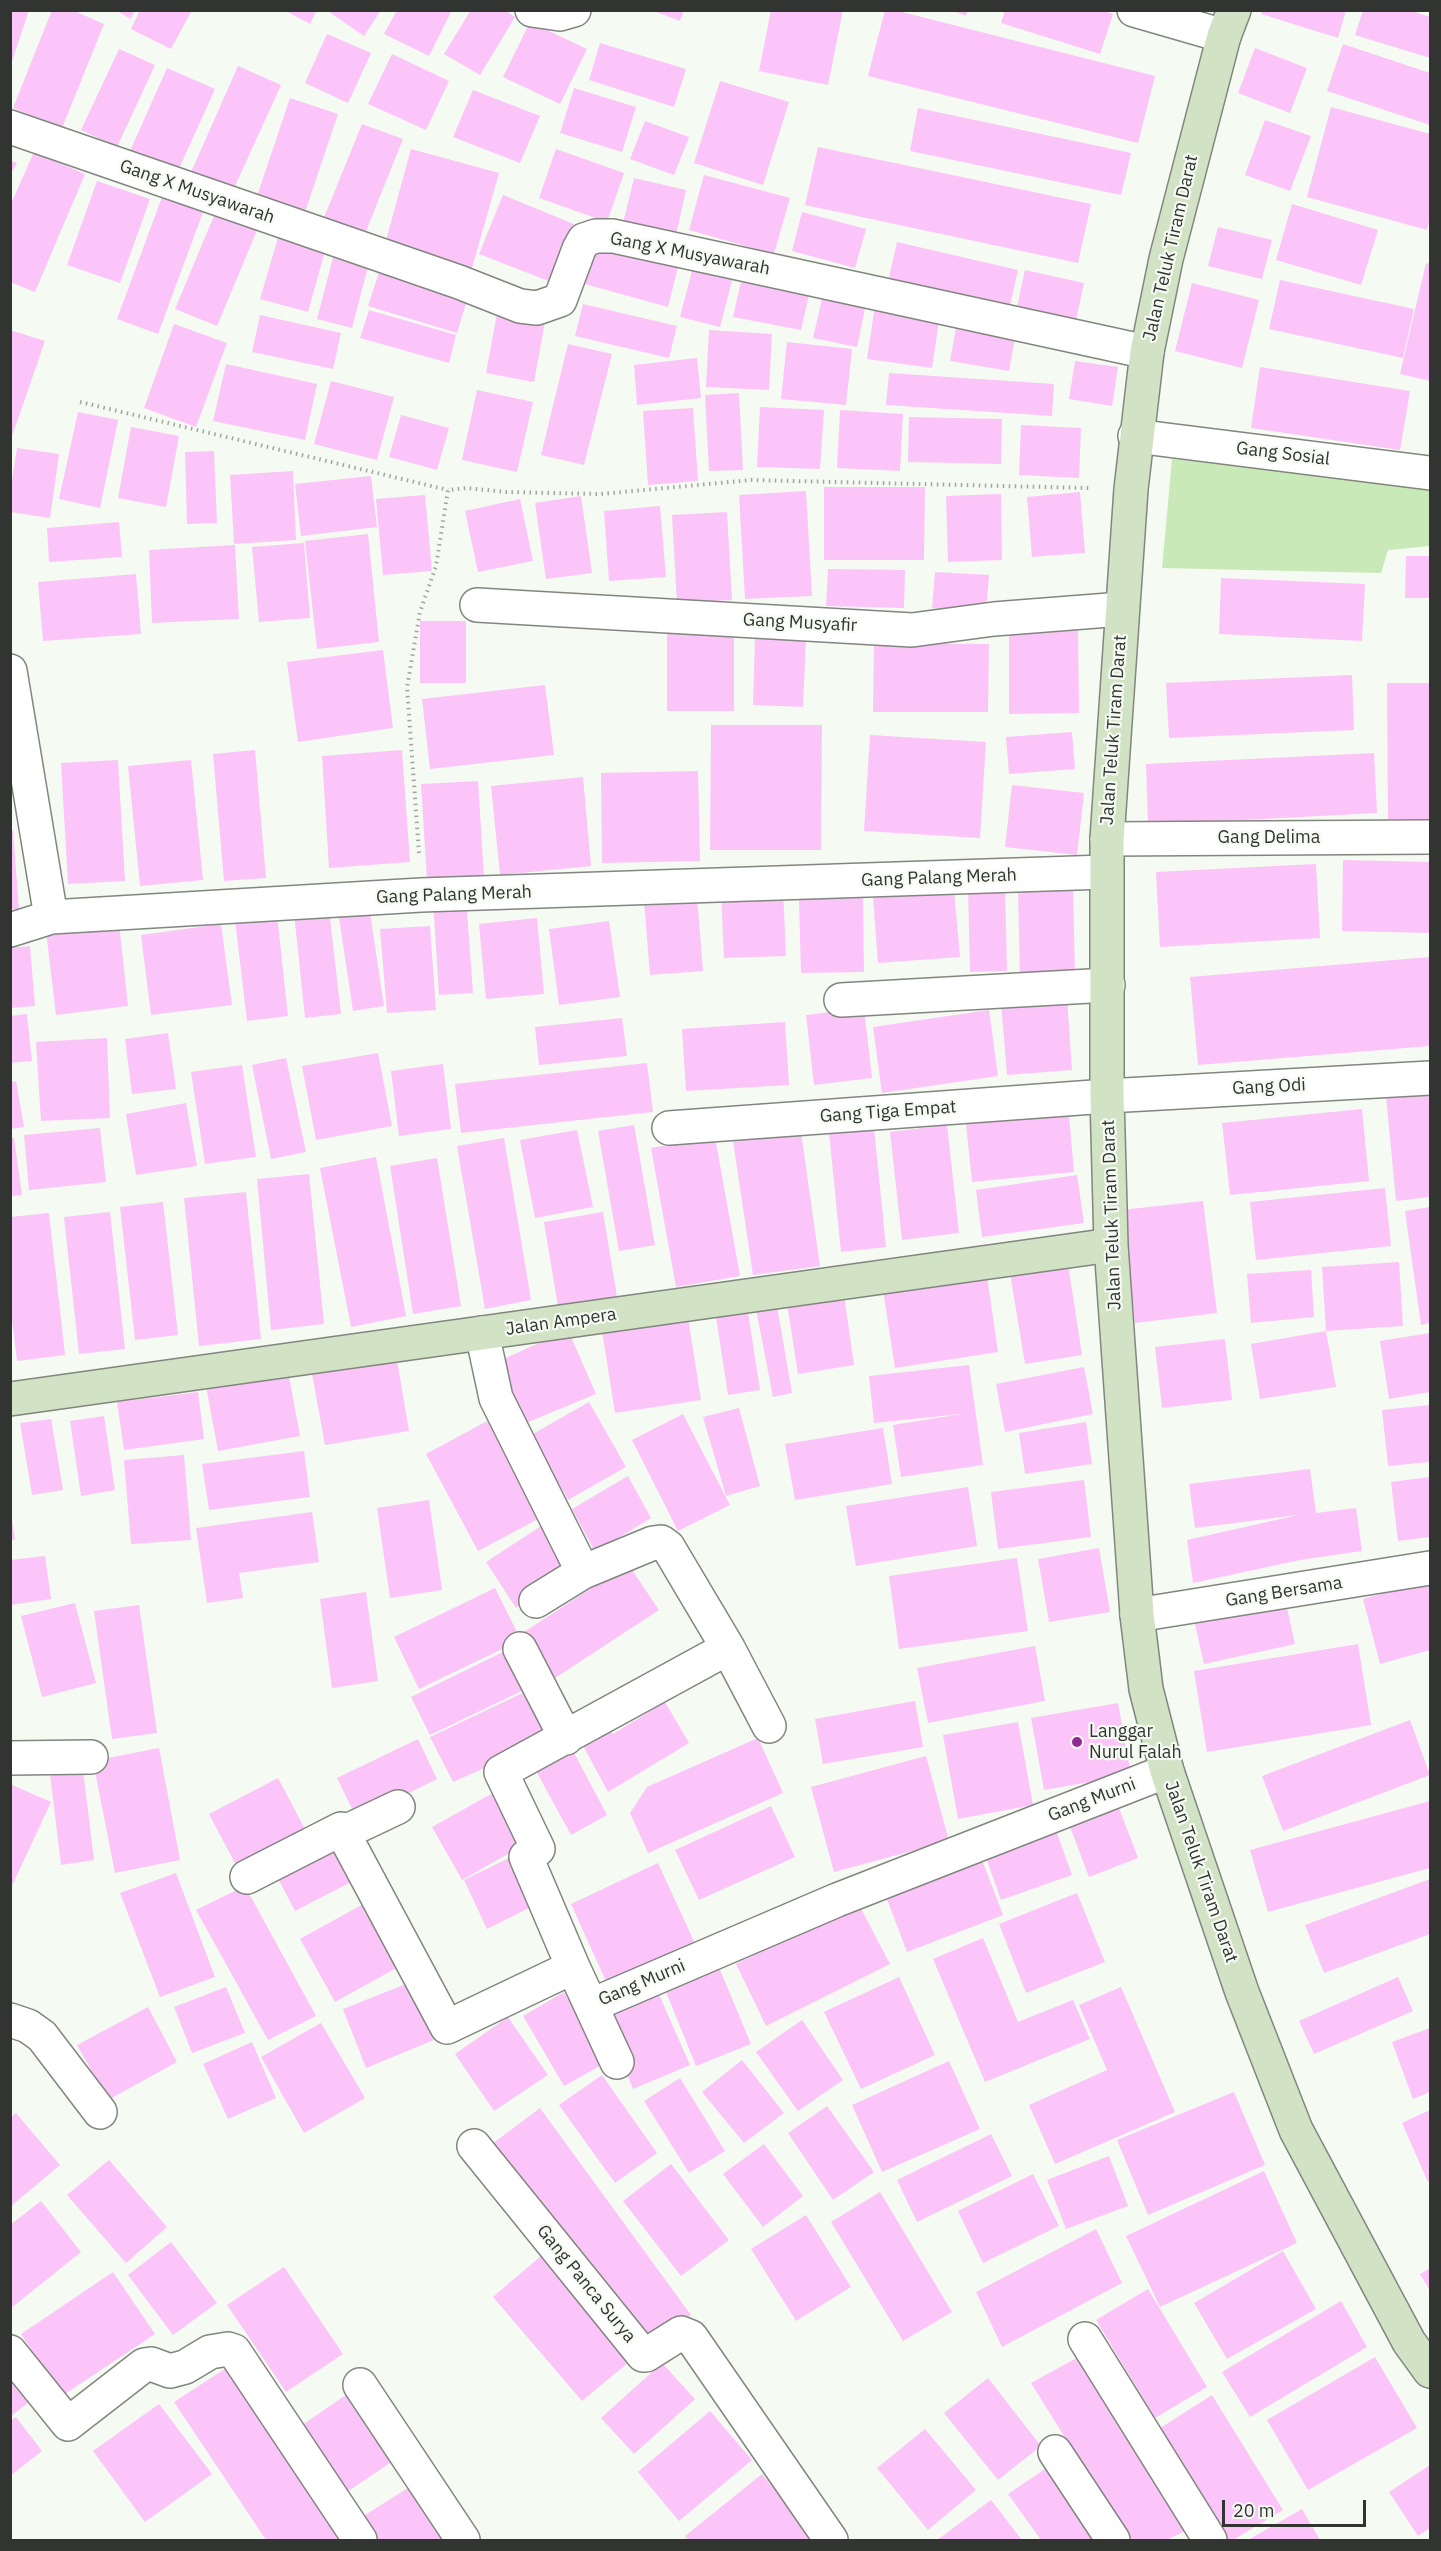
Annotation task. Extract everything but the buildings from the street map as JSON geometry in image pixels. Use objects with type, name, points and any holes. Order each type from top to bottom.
[{"type":"street","points":[[532,10],[560,14],[574,10]]},
{"type":"street","points":[[1134,10],[1229,23]]},
{"type":"street","name":"Jalan Teluk Tiram Darat","points":[[1229,23],[1166,258],[1147,352],[1135,436],[1105,872],[1108,985],[1107,1096],[1112,1245],[1137,1615],[1146,1689],[1167,1771],[1242,1992],[1296,2130],[1409,2342],[1431,2372]]},
{"type":"street","name":"Gang X Musyawarah","points":[[10,127],[459,282],[520,306],[537,308],[560,300],[579,249],[585,240],[596,236],[613,236],[1147,352]]},
{"type":"street","name":"Gang Sosial","points":[[1135,436],[1431,473]]},
{"type":"street","name":"Gang Musyafir","points":[[477,605],[912,630],[994,619],[1122,609]]},
{"type":"street","points":[[10,671],[51,917]]},
{"type":"street","name":"Gang Delima","points":[[1107,839],[1431,837]]},
{"type":"street","name":"Gang Palang Merah","points":[[10,930],[51,917],[422,895],[1105,872]]},
{"type":"street","points":[[841,1000],[1108,985]]},
{"type":"street","name":"Gang Odi","points":[[1107,1096],[1431,1078]]},
{"type":"street","name":"Gang Tiga Empat","points":[[669,1128],[1107,1096]]},
{"type":"street","name":"Jalan Ampera","points":[[10,1399],[1112,1245]]},
{"type":"street","points":[[482,1333],[500,1407],[583,1572]]},
{"type":"street","points":[[537,1601],[583,1572],[653,1543],[661,1542],[672,1552],[770,1726]]},
{"type":"street","name":"Gang Bersama","points":[[1137,1615],[1431,1568]]},
{"type":"street","points":[[520,1649],[566,1738],[728,1648]]},
{"type":"street","name":"Gang Murni","points":[[566,1738],[501,1772],[538,1849],[526,1857],[573,1967],[592,2005],[837,1900],[1167,1771]]},
{"type":"street","points":[[10,1758],[91,1757]]},
{"type":"street","points":[[343,1833],[398,1807]]},
{"type":"street","points":[[247,1877],[341,1829],[447,2027],[573,1967]]},
{"type":"street","points":[[592,2005],[617,2062]]},
{"type":"street","points":[[10,2020],[28,2026],[42,2036],[100,2112]]},
{"type":"street","name":"Gang Panca Surya","points":[[474,2146],[643,2355],[677,2334],[687,2334],[691,2337],[831,2541]]},
{"type":"street","points":[[1084,2339],[1210,2541]]},
{"type":"street","points":[[10,2352],[68,2424],[144,2366],[151,2364],[170,2371],[177,2370],[210,2352],[228,2349],[234,2351],[360,2541]]},
{"type":"street","points":[[360,2385],[463,2541]]},
{"type":"street","points":[[1055,2452],[1113,2541]]},
{"type":"path","points":[[80,402],[448,490],[467,488],[506,492],[601,494],[751,480],[1131,489]]},
{"type":"path","points":[[422,895],[416,775],[407,687],[420,612],[436,566],[448,490]]},
{"type":"green space","points":[[1172,459],[1430,482],[1430,546],[1388,550],[1381,573],[1162,568]]},
{"type":"place","name":"Langgar Nurul Falah","points":[[1077,1742]]}]
